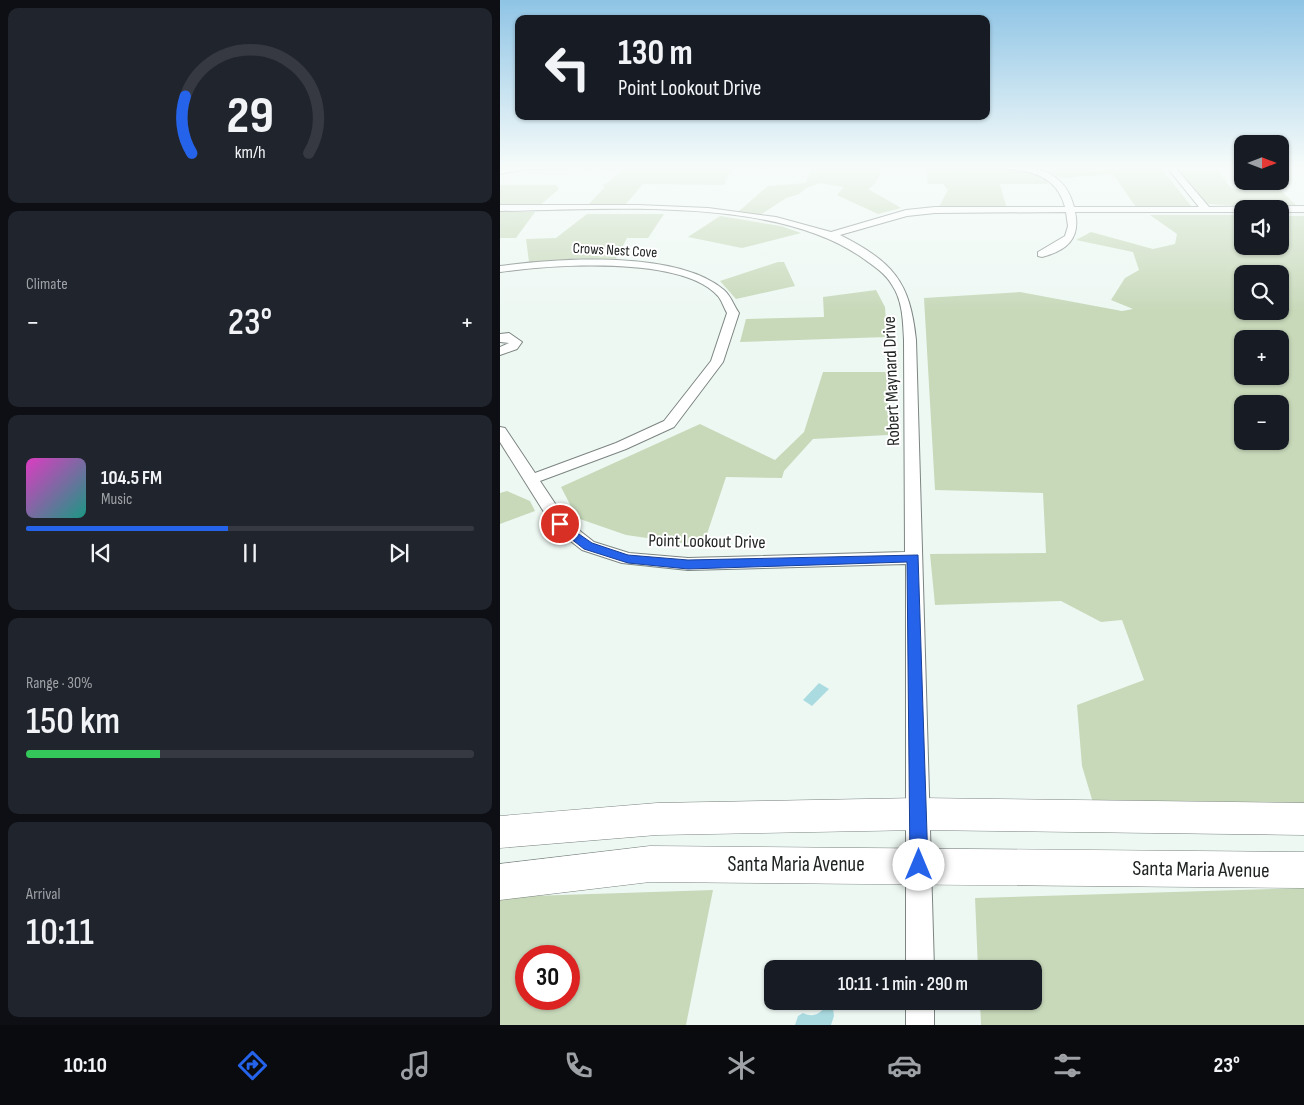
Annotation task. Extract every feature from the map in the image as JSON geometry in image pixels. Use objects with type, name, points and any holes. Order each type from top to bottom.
[{"type":"street","name":"Robert Maynard Drive","points":[[735,214],[794,224],[832,235],[870,259],[894,279],[907,306],[910,340],[919,865]]},
{"type":"street","points":[[832,235],[903,214]]},
{"type":"street","points":[[1042,254],[1068,240],[1074,229],[1071,214]]},
{"type":"street","name":"Crows Nest Cove","points":[[500,269],[564,264],[634,265],[663,268],[694,276],[721,293],[733,313],[717,362],[669,424],[621,446],[530,480]]},
{"type":"street","points":[[500,338],[513,338],[516,342],[513,346],[500,351]]},
{"type":"street","name":"Point Lookout Drive","points":[[500,431],[560,524],[588,546],[628,559],[688,564],[914,558]]},
{"type":"street","points":[[500,832],[657,819],[919,814],[1304,818]]},
{"type":"street","name":"Santa Maria Avenue","points":[[500,882],[650,864],[1304,870]]},
{"type":"street","points":[[919,865],[920,960]]},
{"type":"street","points":[[920,1010],[920,1025]]},
{"type":"green space","points":[[500,214],[534,214],[516,238],[500,238]]},
{"type":"green space","points":[[587,214],[664,214],[648,238],[627,238],[615,261],[529,262],[526,239],[556,238]]},
{"type":"green space","points":[[1150,215],[1234,215],[1234,255],[1289,255],[1289,216],[1304,216],[1304,806],[1094,806],[1082,766],[1077,705],[1144,680],[1122,620],[1101,622],[1061,601],[935,605],[930,554],[1046,553],[1043,493],[935,490],[924,298],[1020,292],[1122,311],[1133,309],[1111,300],[1125,278],[1139,270],[1133,252],[1076,240],[1091,232],[1153,249],[1175,244],[1177,234]]},
{"type":"green space","points":[[720,216],[781,226],[801,233],[742,248],[688,237]]},
{"type":"green space","points":[[778,262],[784,262],[795,286],[736,299],[720,281]]},
{"type":"green space","points":[[876,290],[885,307],[887,337],[740,342],[746,319],[824,317],[823,297]]},
{"type":"green space","points":[[823,372],[890,372],[888,435],[813,439],[784,471],[782,478],[726,477],[703,546],[626,535],[577,518],[561,487],[700,424],[775,460],[804,432]]},
{"type":"green space","points":[[507,491],[530,501],[535,511],[500,524],[500,493]]},
{"type":"green space","points":[[1304,888],[1304,1025],[981,1025],[980,1010],[1042,1010],[1042,960],[978,960],[975,898]]},
{"type":"green space","points":[[713,890],[686,1025],[500,1025],[500,897]]},
{"type":"water","points":[[819,683],[829,689],[812,706],[803,700]]},
{"type":"water","points":[[823,1010],[833,1010],[834,1016],[831,1025],[795,1025],[798,1016],[803,1013],[816,1015]]},
{"type":"route","points":[[560,524],[588,546],[628,559],[688,564],[914,558],[919,865]]}]
